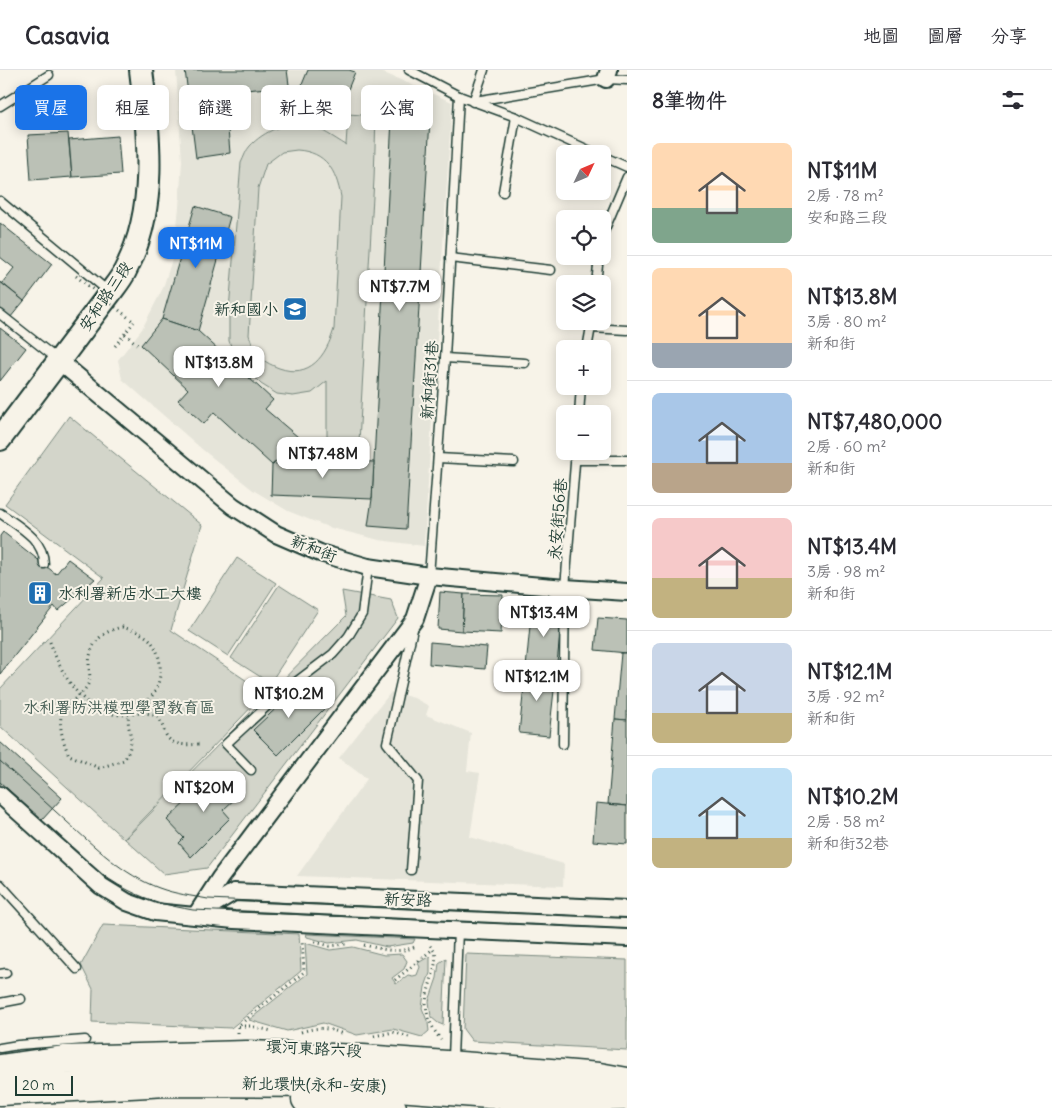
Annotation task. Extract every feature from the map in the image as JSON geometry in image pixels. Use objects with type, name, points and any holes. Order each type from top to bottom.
[{"type":"highway","points":[[0,1069],[64,1060],[90,1049],[363,1059],[599,1077],[627,1082]]},
{"type":"highway","name":"新北環快(永和-安康)","points":[[0,1091],[167,1082],[347,1082],[507,1095],[576,1098],[627,1096]]},
{"type":"highway","points":[[30,1108],[187,1098],[328,1100],[392,1108]]},
{"type":"main road","name":"安和路三段","points":[[0,439],[110,294],[125,272],[139,238],[147,203],[149,161],[147,121],[141,70]]},
{"type":"main road","name":"環河東路六段","points":[[0,1059],[89,1050],[233,1044],[352,1050],[447,1049],[627,1072]]},
{"type":"street","name":"新和街","points":[[59,361],[233,506],[276,534],[320,553],[368,566],[429,576],[627,592]]},
{"type":"street","points":[[196,915],[220,878],[415,619],[429,576]]},
{"type":"street","name":"新安路","points":[[0,795],[101,886],[133,904],[155,912],[234,920],[627,938]]},
{"type":"street","name":"新安路","points":[[196,915],[234,892],[627,909]]},
{"type":"lane","points":[[409,70],[459,96],[516,117],[577,145]]},
{"type":"lane","points":[[473,102],[484,70]]},
{"type":"lane","points":[[0,106],[49,75]]},
{"type":"lane","points":[[473,102],[607,75],[627,80]]},
{"type":"lane","name":"新和街31巷","points":[[429,576],[438,458],[459,96]]},
{"type":"lane","points":[[502,192],[516,117]]},
{"type":"lane","points":[[611,160],[627,167]]},
{"type":"lane","points":[[611,215],[627,177]]},
{"type":"lane","points":[[0,201],[110,294]]},
{"type":"lane","points":[[450,258],[551,270]]},
{"type":"lane","points":[[0,314],[59,361]]},
{"type":"lane","points":[[611,327],[627,330]]},
{"type":"lane","points":[[444,358],[525,363]]},
{"type":"lane","points":[[438,458],[514,462]]},
{"type":"lane","name":"永安街56巷","points":[[563,744],[565,588],[575,460]]},
{"type":"lane","points":[[611,460],[627,460]]},
{"type":"lane","points":[[0,513],[34,539],[42,551],[44,564]]},
{"type":"lane","points":[[251,770],[226,744],[279,695],[332,654],[348,637],[362,614],[368,566]]},
{"type":"lane","points":[[411,870],[418,781],[387,743],[415,619]]},
{"type":"lane","points":[[0,884],[77,969]]},
{"type":"lane","points":[[447,1049],[458,930]]},
{"type":"lane","points":[[0,1003],[21,999]]},
{"type":"lane","points":[[0,1048],[18,1045],[90,1049]]},
{"type":"path","points":[[76,276],[134,322],[115,346]]},
{"type":"path","points":[[125,334],[140,346]]},
{"type":"path","points":[[122,627],[137,632],[150,640],[157,652],[161,672],[157,688],[147,700],[134,705],[129,714],[131,739],[129,751],[124,760],[99,768],[69,755],[63,742],[62,714],[66,706],[80,694],[90,680],[90,654],[97,639],[110,630],[122,627]]},
{"type":"path","points":[[50,642],[63,674],[90,704],[113,715],[151,714],[159,719],[167,737],[175,744],[199,744]]},
{"type":"path","points":[[238,1026],[304,972],[302,938],[330,946],[354,943]]},
{"type":"path","points":[[364,945],[385,951],[407,950],[422,945],[434,949]]},
{"type":"path","points":[[434,949],[436,962],[428,989],[426,1010],[432,1028],[447,1049]]},
{"type":"path","points":[[395,980],[434,949]]},
{"type":"path","points":[[238,1026],[238,1034]]},
{"type":"path","points":[[238,1026],[261,1028],[278,1034]]},
{"type":"path","points":[[293,1037],[311,1029],[323,1027],[347,1038]]},
{"type":"shaded area","name":"新和國小","points":[[176,70],[377,70],[412,85],[361,85],[361,130],[433,130],[433,94],[452,102],[424,546],[379,540],[328,527],[288,511],[253,490],[203,450],[122,379],[118,360],[142,329],[163,288],[174,253],[182,161],[180,130],[251,130],[251,85],[179,85],[179,116]]},
{"type":"shaded area","points":[[391,692],[414,698],[429,706],[426,715],[471,733],[467,771],[480,773],[470,837],[564,864],[563,886],[297,876],[367,779],[339,758]]},
{"type":"green space","points":[[351,114],[361,115],[361,130],[376,130],[359,442],[327,440],[327,381],[312,393],[293,396],[277,394],[261,384],[237,360],[229,341],[229,310],[241,163],[247,150],[262,136],[272,130],[320,130],[346,145],[347,130],[351,130]],"holes":[[[297,150],[315,154],[328,164],[333,171],[341,197],[334,329],[326,348],[315,363],[308,368],[290,371],[276,367],[261,358],[256,353],[249,335],[258,188],[266,164],[282,152]]]},
{"type":"green space","name":"水利署防洪模型學習教育區","points":[[69,416],[202,525],[171,630],[265,693],[124,839],[0,726],[0,689],[104,578],[5,504]]},
{"type":"green space","points":[[237,558],[276,583],[228,656],[189,631]]},
{"type":"green space","points":[[279,585],[318,610],[270,683],[231,658]]},
{"type":"green space","points":[[342,591],[391,600],[398,618],[207,868],[164,874],[125,839],[346,616]]},
{"type":"green space","points":[[103,925],[299,934],[301,971],[231,1028],[92,1022],[93,989],[81,965]]},
{"type":"green space","points":[[306,934],[415,939],[413,943],[387,947],[357,940],[329,943],[307,937]]},
{"type":"green space","points":[[305,943],[330,950],[353,947],[384,955],[402,954],[407,961],[404,969],[392,978],[396,984],[408,975],[417,975],[420,967],[418,963],[430,956],[430,973],[425,987],[422,1008],[429,1031],[422,1037],[393,1029],[357,1035],[323,1023],[287,1031],[249,1020],[307,974]]},
{"type":"green space","points":[[466,954],[627,960],[627,1050],[472,1041],[463,1029]]},
{"type":"green space","points":[[446,958],[443,1025],[431,1017],[429,1001],[437,978],[439,963]]},
{"type":"building","points":[[185,70],[287,70],[289,85],[261,85],[261,89],[251,90],[251,85],[187,85]]},
{"type":"building","points":[[308,70],[349,70],[355,72],[350,85],[302,85]]},
{"type":"building","points":[[192,130],[228,130],[230,153],[196,158]]},
{"type":"building","points":[[391,130],[429,130],[406,529],[368,526],[372,499]]},
{"type":"building","points":[[68,133],[72,177],[31,180],[28,135]]},
{"type":"building","points":[[118,136],[121,174],[72,177],[69,140]]},
{"type":"building","points":[[195,206],[230,217],[198,331],[162,319]]},
{"type":"building","points":[[0,223],[52,264],[24,301],[2,283],[14,268],[0,257]]},
{"type":"building","points":[[0,282],[24,301],[10,318],[0,310]]},
{"type":"building","points":[[162,319],[198,331],[273,400],[265,409],[298,437],[272,465],[214,412],[204,424],[178,400],[188,389],[141,345]]},
{"type":"building","points":[[0,328],[26,348],[0,381]]},
{"type":"building","points":[[295,458],[374,462],[372,499],[271,495],[272,465]]},
{"type":"building","name":"水利署新店水工大樓","points":[[3,532],[56,574],[68,559],[95,579],[58,611],[54,606],[0,674],[0,536]]},
{"type":"building","points":[[440,592],[464,594],[462,631],[438,629]]},
{"type":"building","points":[[464,594],[503,595],[501,633],[462,631]]},
{"type":"building","points":[[532,604],[563,607],[556,672],[526,668]]},
{"type":"building","points":[[598,618],[627,620],[627,653],[595,650]]},
{"type":"building","points":[[430,642],[487,647],[485,669],[429,664]]},
{"type":"building","points":[[621,653],[627,653],[627,720],[615,719]]},
{"type":"building","points":[[526,668],[556,672],[549,736],[519,733]]},
{"type":"building","points":[[302,684],[325,708],[278,755],[253,730]]},
{"type":"building","points":[[615,719],[627,720],[627,806],[608,804]]},
{"type":"building","points":[[0,742],[62,798],[32,831],[0,801]]},
{"type":"building","points":[[218,771],[240,794],[223,810],[230,818],[191,857],[179,843],[184,838],[167,820]]},
{"type":"building","points":[[596,803],[627,806],[627,844],[593,841]]},
{"type":"tram line","points":[[0,761],[87,840],[121,868],[133,876],[171,892],[208,899],[627,918]]},
{"type":"tram line","points":[[0,782],[101,874],[136,894],[168,905],[193,910],[627,929]]},
{"type":"place","name":"新和國小","points":[[295,309]]},
{"type":"place","name":"水利署新店水工大樓","points":[[40,593]]}]
